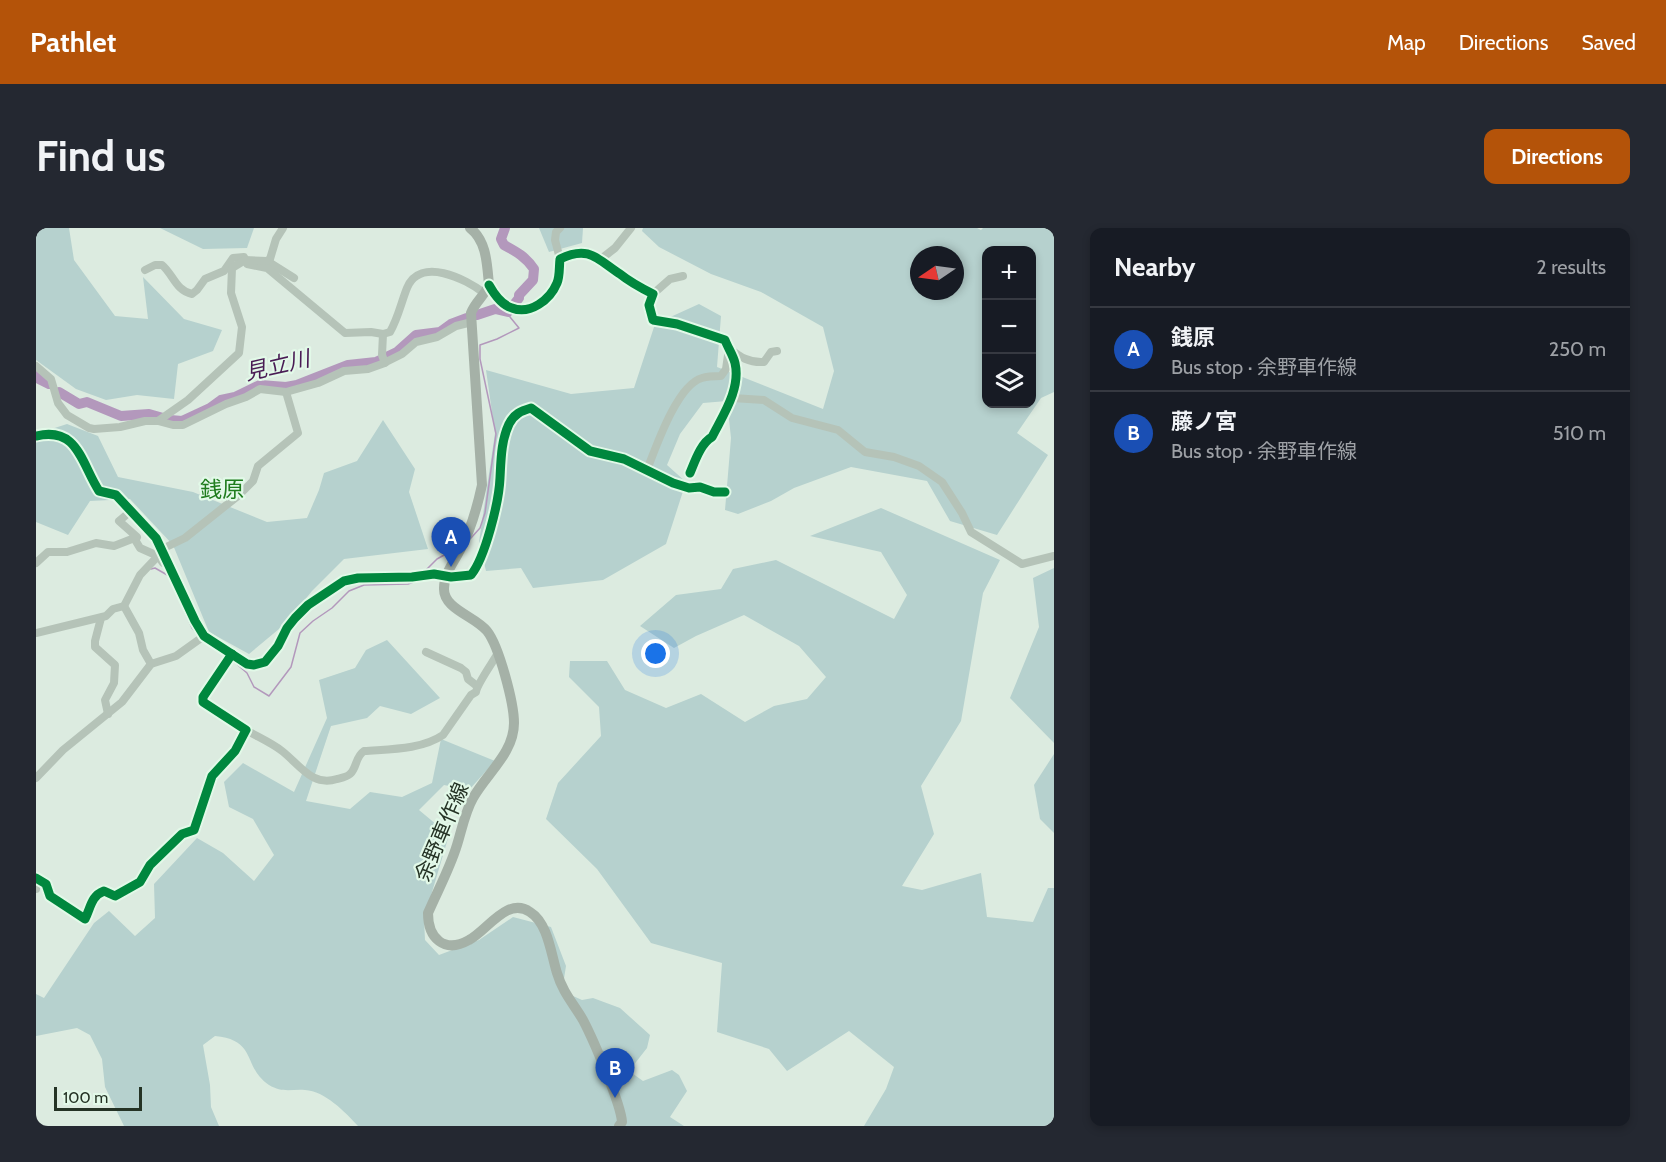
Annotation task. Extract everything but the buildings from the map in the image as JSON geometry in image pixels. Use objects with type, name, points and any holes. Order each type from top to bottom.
[{"type":"main road","points":[[446,577],[461,550],[476,513],[482,485],[471,313],[475,303],[487,289],[484,247],[478,234],[470,228]]},
{"type":"main road","name":"余野車作線","points":[[446,577],[445,597],[449,603],[474,619],[488,632],[498,653],[514,720],[513,733],[503,756],[473,797],[466,812],[457,847],[428,913],[428,922],[436,940],[445,945],[469,940],[510,909],[528,910],[538,918],[561,988],[583,1020],[621,1114],[623,1125]]},
{"type":"street","points":[[267,261],[272,256],[276,239],[283,228]]},
{"type":"street","points":[[145,270],[155,265],[162,265],[179,288],[192,294],[205,279],[224,271],[233,258],[244,257],[248,264],[262,266],[269,270],[345,333],[383,334],[390,332],[407,288],[420,274],[443,273],[493,292],[512,308],[534,309],[546,299],[558,280],[560,259],[555,240],[556,232],[560,228]]},
{"type":"street","points":[[601,259],[615,248],[631,228]]},
{"type":"street","points":[[560,259],[571,254],[582,253],[601,259],[607,266],[652,294]]},
{"type":"street","points":[[36,366],[51,379],[58,403],[63,410],[72,419],[89,428],[120,426],[162,419],[188,400],[239,353],[242,327],[231,293],[232,268],[245,260],[267,261],[294,278]]},
{"type":"street","points":[[683,276],[670,279],[652,294],[649,304],[653,320],[677,324],[725,340],[736,369],[732,398],[712,437],[708,438],[698,455],[690,473]]},
{"type":"street","points":[[162,419],[177,426],[189,423],[226,404],[246,398],[260,389],[286,393],[344,372],[368,369],[402,354],[416,342],[437,337],[456,326],[472,322]]},
{"type":"street","points":[[383,334],[384,360]]},
{"type":"street","points":[[729,348],[748,361],[756,363],[764,362],[771,352],[777,351]]},
{"type":"street","points":[[647,470],[672,409],[693,383],[701,378],[721,376],[726,369],[729,348]]},
{"type":"street","points":[[36,633],[101,618],[113,609],[124,606],[140,575],[160,553],[185,538],[239,495],[253,481],[258,466],[298,433],[286,393]]},
{"type":"street","points":[[732,398],[764,400],[792,418],[838,430],[865,452],[894,457],[919,466],[942,482],[963,513],[971,532],[1022,564],[1054,556]]},
{"type":"street","points":[[36,436],[49,433],[71,442],[80,453],[99,491],[116,495],[150,532],[163,563],[169,564],[204,636],[247,664],[254,665],[265,662],[278,646],[286,628],[308,605],[344,581],[358,578],[412,577],[434,574],[446,577],[471,575],[476,569],[490,531],[500,479],[504,440],[510,422],[519,411],[531,408],[590,451],[624,459],[689,488],[700,487],[714,492],[725,492]]},
{"type":"street","points":[[131,511],[119,521],[136,537],[140,548],[160,553]]},
{"type":"street","points":[[36,563],[48,552],[67,552],[96,543],[114,546],[150,532]]},
{"type":"street","points":[[124,606],[139,633],[143,650],[151,664]]},
{"type":"street","points":[[101,618],[94,641],[95,647],[115,665],[114,683],[105,700],[108,714]]},
{"type":"street","points":[[36,778],[63,750],[122,702],[151,664],[176,656],[204,636]]},
{"type":"street","points":[[426,652],[461,668],[466,672],[468,679],[477,686]]},
{"type":"street","points":[[232,654],[203,697],[203,702],[282,750],[310,776],[329,782],[348,776],[352,772],[358,755],[364,751],[403,747],[436,739],[442,735],[471,695],[476,692],[477,686],[498,653]]},
{"type":"street","points":[[36,879],[46,884],[50,896],[85,919],[93,898],[98,893],[104,891],[115,896],[140,882],[150,865],[182,834],[194,830],[212,776],[235,751],[246,730]]},
{"type":"shaded area","points":[[36,228],[69,228],[74,260],[115,316],[148,319],[143,277],[184,319],[222,330],[213,351],[178,364],[174,399],[137,395],[106,400],[76,389],[36,360]]},
{"type":"shaded area","points":[[160,228],[254,228],[247,248],[203,249]]},
{"type":"shaded area","points":[[539,228],[583,228],[582,243],[549,252]]},
{"type":"shaded area","points":[[643,228],[977,228],[981,230],[983,228],[1054,228],[1054,392],[1041,398],[1036,405],[1036,246],[982,246],[982,408],[1034,408],[1017,433],[1048,455],[997,535],[950,521],[927,481],[851,467],[794,488],[771,501],[738,514],[725,510],[731,438],[727,401],[703,403],[680,434],[667,465],[686,482],[666,544],[603,580],[533,588],[521,568],[486,571],[479,542],[495,433],[486,370],[571,394],[634,388],[655,324],[699,304],[721,316],[717,367],[823,409],[834,371],[823,327],[761,292],[711,274],[659,247],[642,231]]},
{"type":"shaded area","points":[[383,420],[415,469],[409,492],[428,549],[344,559],[312,591],[285,624],[249,654],[209,632],[173,545],[130,499],[90,501],[68,535],[36,522],[36,434],[67,424],[98,436],[118,477],[193,492],[267,522],[307,518],[324,473],[357,461]]},
{"type":"shaded area","points":[[881,508],[1000,560],[983,593],[961,721],[921,786],[934,834],[902,886],[922,890],[981,873],[987,917],[1033,922],[1048,888],[1054,888],[1054,1126],[864,1126],[886,1089],[894,1067],[849,1031],[787,1071],[769,1049],[717,1032],[722,963],[651,943],[597,869],[546,819],[558,783],[601,736],[599,707],[569,677],[570,661],[607,661],[625,690],[666,708],[701,694],[745,722],[774,706],[807,699],[826,677],[799,646],[744,615],[674,648],[640,626],[676,595],[721,589],[733,569],[776,560],[894,619],[907,595],[881,552],[810,536]]},
{"type":"shaded area","points":[[1054,568],[1054,743],[1010,698],[1039,627],[1033,578]]},
{"type":"shaded area","points":[[387,640],[440,698],[411,714],[380,706],[367,718],[331,726],[306,801],[350,809],[370,792],[402,797],[432,783],[441,739],[495,761],[469,790],[444,785],[419,810],[449,835],[424,919],[425,940],[439,955],[479,940],[513,917],[551,927],[566,966],[562,991],[582,1000],[593,998],[620,1008],[650,1035],[647,1048],[629,1071],[643,1081],[672,1070],[679,1075],[687,1091],[670,1117],[684,1126],[358,1126],[334,1103],[320,1094],[305,1090],[282,1090],[269,1085],[255,1070],[248,1055],[238,1043],[215,1036],[203,1045],[210,1085],[211,1107],[219,1126],[124,1126],[105,1087],[102,1059],[90,1035],[77,1028],[36,1036],[36,994],[44,998],[94,923],[109,911],[135,936],[155,918],[154,884],[197,838],[223,853],[254,881],[274,855],[253,819],[229,807],[224,782],[243,763],[294,792],[327,718],[319,680],[355,668],[366,650]]},
{"type":"shaded area","points":[[1054,754],[1054,833],[1040,819],[1034,785]]},
{"type":"waterway","name":"見立川","points":[[477,315],[495,309],[508,312],[533,280],[534,269],[531,265],[521,255],[504,245],[501,239],[505,228]]},
{"type":"waterway","points":[[471,538],[480,528],[485,513],[496,434],[480,359],[480,345],[519,328],[508,312]]},
{"type":"waterway","name":"見立川","points":[[59,392],[79,404],[87,402],[121,416],[149,414],[182,421],[210,408],[221,400],[235,397],[260,385],[286,387],[297,385],[348,365],[376,362],[397,352],[416,335],[440,332],[451,324],[467,318]]},
{"type":"waterway","name":"見立川","points":[[36,371],[39,379],[49,384]]},
{"type":"waterway","points":[[423,573],[437,559],[455,549]]},
{"type":"waterway","points":[[151,569],[155,568],[169,576],[192,628],[199,636]]},
{"type":"waterway","points":[[232,660],[247,673],[254,687],[269,696],[291,667],[300,633],[332,608],[349,591],[364,585],[408,584],[417,581]]},
{"type":"waterway","points":[[203,640],[226,656]]},
{"type":"cycle path","points":[[489,285],[508,307],[519,310],[532,308],[539,305],[554,289],[559,277],[560,259],[578,253],[586,254],[599,259],[653,294],[649,305],[653,320],[677,324],[725,340],[735,363],[733,392],[726,411],[712,437],[696,458],[690,473]]},
{"type":"cycle path","points":[[36,436],[50,434],[61,436],[70,442],[99,491],[116,495],[156,538],[204,636],[247,664],[254,665],[265,662],[278,646],[287,628],[308,605],[344,581],[358,578],[412,577],[434,574],[451,577],[471,575],[486,543],[494,515],[506,430],[513,418],[524,410],[531,408],[590,451],[624,459],[673,483],[689,488],[700,487],[714,492],[725,492]]},
{"type":"cycle path","points":[[36,878],[46,884],[50,896],[85,919],[96,896],[104,891],[115,896],[140,882],[150,865],[182,834],[194,830],[212,776],[235,751],[246,730],[203,702],[203,697],[232,654]]},
{"type":"place","name":"銭原","points":[[451,567]]},
{"type":"place","name":"藤ノ宮","points":[[615,1098]]},
{"type":"district","name":"銭原","points":[[222,489]]}]
